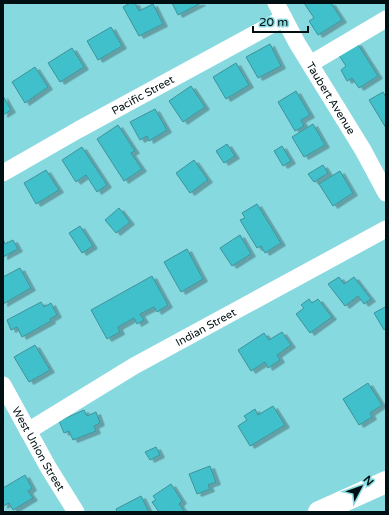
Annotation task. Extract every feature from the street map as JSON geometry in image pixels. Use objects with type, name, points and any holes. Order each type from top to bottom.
[{"type":"street","name":"Taubert Avenue","points":[[276,3],[297,43],[363,150],[386,193]]},
{"type":"street","name":"Pacific Street","points":[[3,173],[85,126],[284,18]]},
{"type":"street","points":[[310,64],[386,19]]},
{"type":"street","name":"Indian Street","points":[[28,431],[134,366],[386,229]]},
{"type":"street","name":"West Union Street","points":[[3,385],[48,467],[76,512]]},
{"type":"street","points":[[319,512],[386,482]]},
{"type":"building","points":[[130,3],[135,3],[139,11],[153,4],[163,24],[139,36],[123,7]]},
{"type":"building","points":[[172,3],[201,3],[178,15]]},
{"type":"building","points":[[304,3],[331,3],[342,20],[318,35],[309,21],[314,18]]},
{"type":"building","points":[[111,27],[122,46],[98,60],[87,41]]},
{"type":"building","points":[[357,43],[378,76],[359,88],[352,78],[347,81],[341,70],[346,66],[338,54]]},
{"type":"building","points":[[270,44],[281,66],[258,78],[246,57]]},
{"type":"building","points":[[72,48],[84,67],[60,82],[48,63]]},
{"type":"building","points":[[236,63],[249,85],[226,99],[213,77]]},
{"type":"building","points":[[35,67],[48,87],[25,103],[12,82]]},
{"type":"building","points":[[191,86],[205,107],[183,122],[169,101]]},
{"type":"building","points":[[296,91],[310,115],[301,120],[304,126],[295,131],[278,102]]},
{"type":"building","points":[[383,92],[386,97],[386,128],[369,100]]},
{"type":"building","points":[[3,96],[11,110],[3,115]]},
{"type":"building","points":[[155,109],[167,130],[149,141],[147,136],[140,140],[130,122]]},
{"type":"building","points":[[313,124],[325,145],[304,157],[292,137]]},
{"type":"building","points":[[118,125],[135,151],[131,153],[142,169],[124,181],[97,139]]},
{"type":"building","points":[[227,144],[235,156],[224,163],[216,151]]},
{"type":"building","points":[[282,146],[291,161],[283,166],[274,151]]},
{"type":"building","points":[[82,147],[107,185],[97,192],[86,175],[76,182],[62,160]]},
{"type":"building","points":[[194,160],[208,180],[190,193],[176,173]]},
{"type":"building","points":[[323,165],[328,173],[314,182],[308,174]]},
{"type":"building","points":[[46,170],[59,190],[36,204],[24,183]]},
{"type":"building","points":[[340,171],[353,193],[333,206],[319,184]]},
{"type":"building","points":[[257,204],[281,243],[265,253],[261,246],[257,248],[240,220],[245,218],[242,213]]},
{"type":"building","points":[[119,208],[130,222],[116,233],[105,220]]},
{"type":"building","points":[[80,226],[93,246],[82,253],[69,233]]},
{"type":"building","points":[[240,235],[251,254],[232,266],[220,248]]},
{"type":"building","points":[[3,239],[5,244],[13,240],[18,249],[3,257]]},
{"type":"building","points":[[187,249],[203,279],[181,292],[164,262]]},
{"type":"building","points":[[20,268],[31,288],[3,304],[3,277]]},
{"type":"building","points":[[152,276],[168,305],[157,312],[154,307],[140,314],[144,320],[137,324],[134,318],[118,327],[120,332],[107,339],[91,310]]},
{"type":"building","points":[[339,277],[344,284],[354,277],[371,299],[364,304],[358,296],[345,306],[328,284]]},
{"type":"building","points":[[309,299],[312,303],[318,299],[332,317],[310,333],[296,314],[304,308],[301,305]]},
{"type":"building","points":[[41,302],[44,307],[51,303],[57,315],[50,319],[51,321],[22,337],[17,327],[11,330],[7,320]]},
{"type":"building","points":[[385,307],[386,328],[384,330],[374,313]]},
{"type":"building","points":[[282,332],[291,345],[277,355],[280,360],[268,368],[265,362],[251,371],[238,350],[264,333],[269,340]]},
{"type":"building","points":[[35,345],[50,370],[29,382],[14,357]]},
{"type":"building","points":[[368,383],[382,405],[370,413],[372,417],[359,425],[343,399]]},
{"type":"building","points":[[273,406],[285,425],[250,446],[238,426],[247,420],[244,416],[255,409],[258,415]]},
{"type":"building","points":[[84,410],[87,416],[96,412],[100,423],[94,426],[96,431],[73,440],[69,431],[64,433],[59,421]]},
{"type":"building","points":[[156,447],[160,455],[150,460],[145,452]]},
{"type":"building","points":[[210,466],[216,482],[208,485],[210,489],[197,494],[189,474]]},
{"type":"building","points":[[25,475],[32,488],[28,491],[33,498],[13,510],[9,503],[3,506],[3,488]]},
{"type":"building","points":[[171,484],[182,501],[179,504],[184,511],[159,512],[152,502],[156,500],[153,496]]},
{"type":"building","points":[[141,496],[149,512],[117,512],[116,509]]}]
